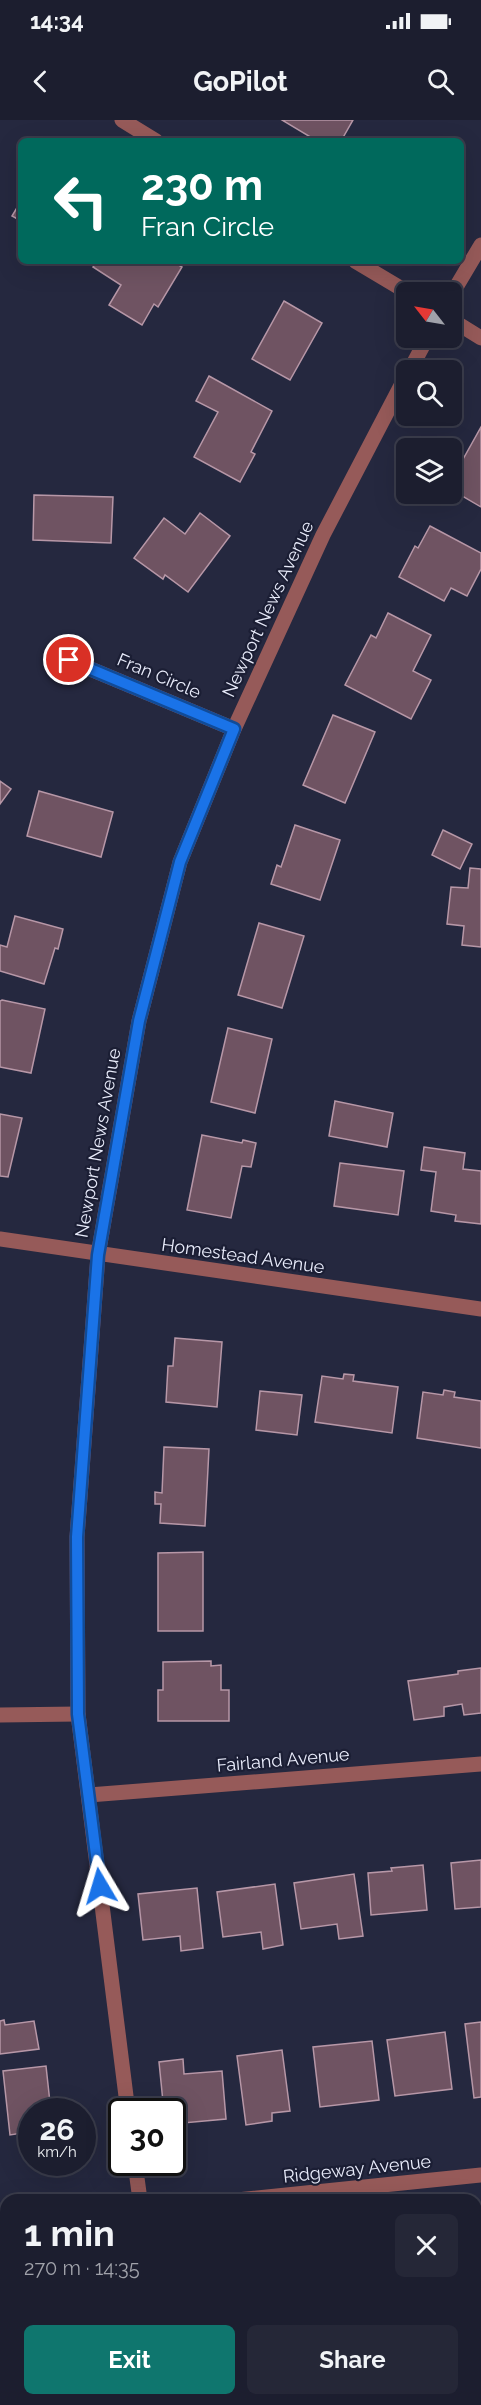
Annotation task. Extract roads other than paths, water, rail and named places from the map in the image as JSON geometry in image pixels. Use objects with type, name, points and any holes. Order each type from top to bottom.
[{"type":"street","points":[[122,120],[151,138]]},
{"type":"street","points":[[459,282],[481,245]]},
{"type":"street","points":[[360,264],[396,285]]},
{"type":"street","points":[[462,326],[481,338]]},
{"type":"street","name":"Newport News Avenue","points":[[126,2098],[78,1714],[77,1537],[98,1255],[139,1021],[180,862],[234,729],[323,535],[396,395]]},
{"type":"street","name":"Fran Circle","points":[[69,660],[234,729]]},
{"type":"street","name":"Homestead Avenue","points":[[0,1239],[481,1309]]},
{"type":"street","points":[[0,1715],[78,1714]]},
{"type":"street","name":"Fairland Avenue","points":[[88,1795],[481,1764]]},
{"type":"street","name":"Ridgeway Avenue","points":[[296,2194],[481,2175]]},
{"type":"street","points":[[137,2176],[139,2194]]}]
